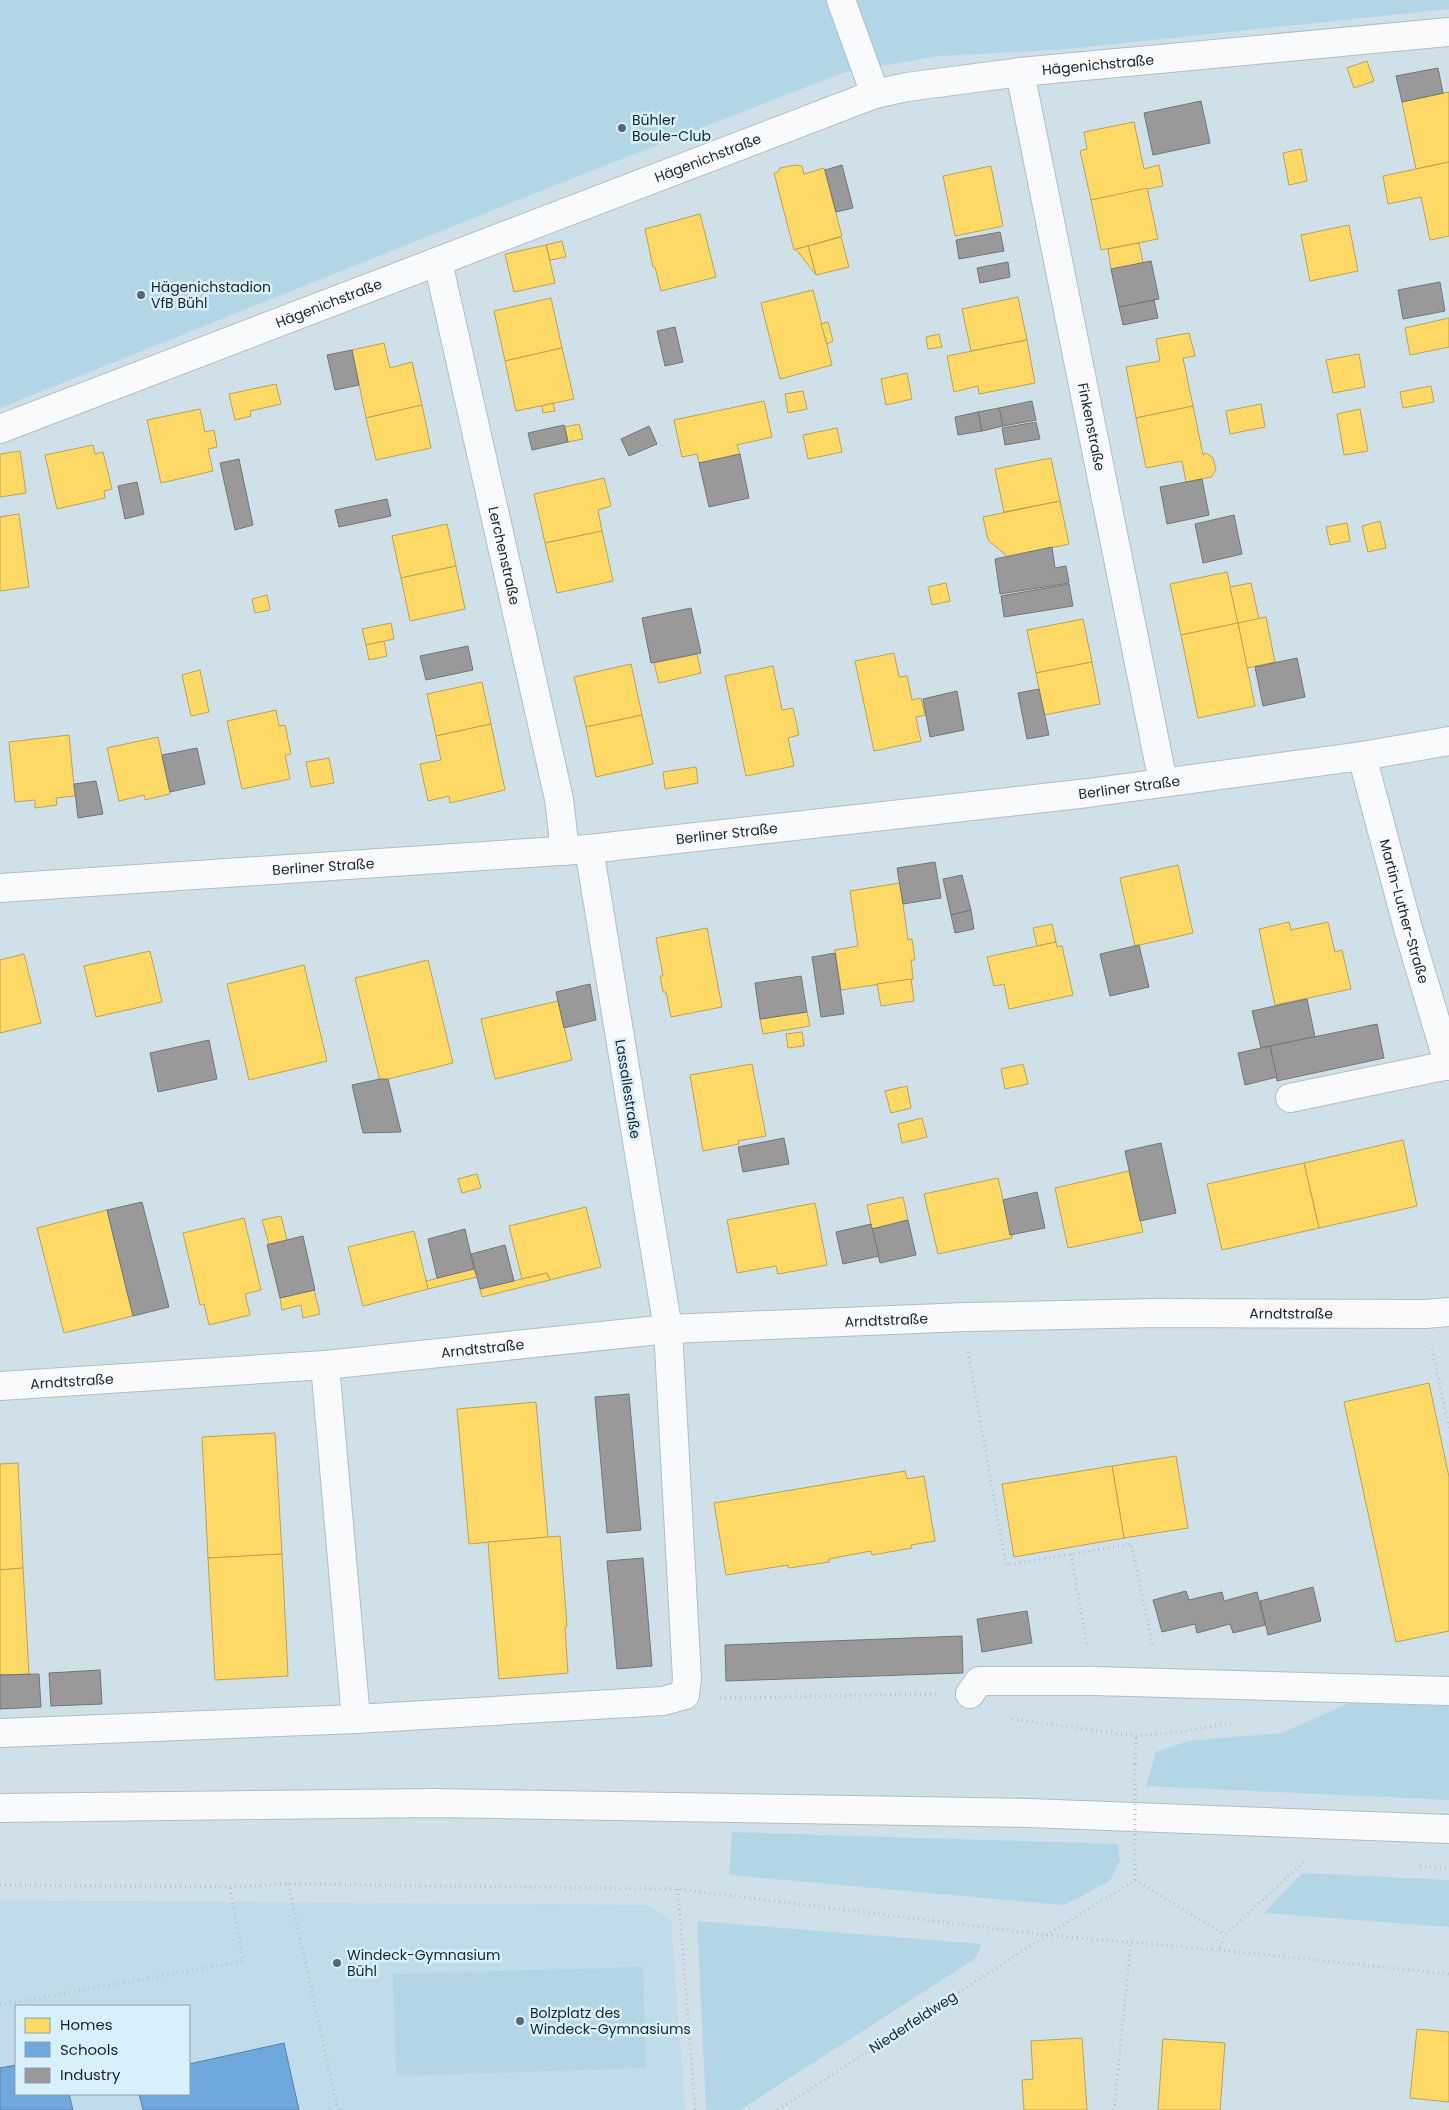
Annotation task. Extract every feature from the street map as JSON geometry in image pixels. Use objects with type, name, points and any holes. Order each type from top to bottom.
[{"type":"street","points":[[841,0],[875,94]]},
{"type":"street","name":"Hägenichstraße","points":[[0,429],[875,94],[907,87],[1020,72],[1449,32]]},
{"type":"street","name":"Finkenstraße","points":[[1020,72],[1163,782]]},
{"type":"street","name":"Lerchenstraße","points":[[438,262],[559,799],[577,850]]},
{"type":"street","name":"Berliner Straße","points":[[0,888],[577,850],[1088,793],[1362,756],[1449,741]]},
{"type":"street","name":"Martin-Luther-Straße","points":[[1362,756],[1409,932],[1449,1065]]},
{"type":"street","name":"Lassallestraße","points":[[577,850],[668,1330],[687,1679],[685,1695]]},
{"type":"street","points":[[1290,1098],[1449,1065]]},
{"type":"street","name":"Arndtstraße","points":[[0,1386],[324,1364],[668,1330],[966,1317],[1437,1313]]},
{"type":"street","points":[[324,1364],[356,1718]]},
{"type":"street","points":[[970,1694],[979,1681],[1093,1681],[1449,1691]]},
{"type":"street","points":[[0,1734],[356,1718],[663,1701],[685,1695]]},
{"type":"street","points":[[0,1808],[434,1802],[1029,1813],[1449,1829]]},
{"type":"path","points":[[1437,1313],[1449,1428]]},
{"type":"path","points":[[966,1317],[968,1353],[1006,1565],[1131,1544],[1161,1684]]},
{"type":"path","points":[[1071,1554],[1093,1681]]},
{"type":"path","points":[[685,1695],[703,1698],[970,1694],[988,1716],[1136,1736],[1179,1732],[1236,1722]]},
{"type":"path","points":[[1136,1736],[1135,1880],[1225,1934]]},
{"type":"path","points":[[1219,1950],[1225,1934],[1305,1860],[1315,1860]]},
{"type":"path","points":[[1411,1866],[1449,1868]]},
{"type":"path","name":"Niederfeldweg","points":[[778,2110],[1135,1880]]},
{"type":"path","points":[[288,1884],[338,2110]]},
{"type":"path","points":[[0,1885],[230,1887],[288,1884],[678,1889],[1047,1935],[1131,1941],[1449,1974]]},
{"type":"path","points":[[0,2005],[243,1961],[230,1887]]},
{"type":"path","points":[[678,1889],[695,2110]]},
{"type":"path","points":[[1114,2110],[1131,1941]]},
{"type":"shaded area","name":"Hägenichstadion VfB Bühl","points":[[0,0],[1449,0],[1449,9],[1057,50],[939,56],[842,73],[563,182],[0,408]]},
{"type":"shaded area","points":[[1349,1703],[1449,1706],[1449,1800],[1146,1786],[1156,1752],[1188,1741],[1282,1733]]},
{"type":"shaded area","points":[[732,1832],[1118,1844],[1120,1861],[1110,1881],[1064,1905],[729,1875]]},
{"type":"shaded area","points":[[1302,1873],[1449,1880],[1449,1927],[1264,1913]]},
{"type":"shaded area","name":"Windeck-Gymnasium Bühl","points":[[0,1900],[649,1905],[671,1920],[685,2110],[0,2110]]},
{"type":"shaded area","points":[[697,1921],[981,1944],[976,1958],[740,2110],[706,2110]]},
{"type":"shaded area","name":"Bolzplatz des Windeck-Gymnasiums","points":[[643,1967],[646,2068],[396,2076],[393,1974]]},
{"type":"building: Homes","points":[[1367,61],[1374,81],[1354,88],[1347,68]]},
{"type":"building: Homes","points":[[1449,92],[1449,162],[1416,169],[1402,102]]},
{"type":"building: Homes","points":[[1134,122],[1144,169],[1159,165],[1163,186],[1091,200],[1080,151],[1087,149],[1084,132]]},
{"type":"building: Homes","points":[[1301,149],[1307,181],[1289,185],[1283,153]]},
{"type":"building: Homes","points":[[1449,162],[1449,236],[1430,240],[1421,197],[1388,204],[1383,176]]},
{"type":"building: Homes","points":[[795,165],[802,166],[804,174],[824,168],[842,236],[794,250],[774,173],[777,173],[780,168]]},
{"type":"building: Homes","points":[[991,166],[1003,226],[955,236],[943,176]]},
{"type":"building: Homes","points":[[1147,188],[1158,239],[1101,250],[1091,200]]},
{"type":"building: Homes","points":[[700,214],[716,277],[661,291],[655,267],[653,267],[645,229]]},
{"type":"building: Homes","points":[[1349,225],[1358,271],[1310,281],[1301,235]]},
{"type":"building: Homes","points":[[841,237],[849,267],[816,275],[808,246]]},
{"type":"building: Homes","points":[[562,241],[566,257],[550,260],[546,245]]},
{"type":"building: Homes","points":[[1139,243],[1143,263],[1111,269],[1108,249]]},
{"type":"building: Homes","points":[[546,245],[555,283],[514,292],[505,254]]},
{"type":"building: Homes","points":[[808,246],[816,275],[796,249]]},
{"type":"building: Homes","points":[[813,290],[832,365],[780,379],[761,303]]},
{"type":"building: Homes","points":[[1018,297],[1027,340],[971,351],[962,309]]},
{"type":"building: Homes","points":[[551,298],[562,348],[505,361],[494,311]]},
{"type":"building: Homes","points":[[1449,318],[1449,347],[1410,355],[1405,328]]},
{"type":"building: Homes","points":[[828,322],[833,341],[827,344],[821,324]]},
{"type":"building: Homes","points":[[1189,333],[1195,356],[1183,358],[1193,406],[1136,418],[1126,367],[1160,361],[1156,339]]},
{"type":"building: Homes","points":[[939,334],[942,347],[928,349],[926,337]]},
{"type":"building: Homes","points":[[1027,340],[1035,383],[979,394],[978,386],[954,392],[947,356]]},
{"type":"building: Homes","points":[[384,343],[390,368],[412,362],[422,405],[366,418],[352,350]]},
{"type":"building: Homes","points":[[562,348],[574,399],[516,411],[505,361]]},
{"type":"building: Homes","points":[[1359,354],[1365,387],[1333,393],[1326,360]]},
{"type":"building: Homes","points":[[907,373],[912,399],[886,405],[881,379]]},
{"type":"building: Homes","points":[[276,384],[281,404],[250,411],[251,416],[235,420],[229,394]]},
{"type":"building: Homes","points":[[1431,386],[1434,402],[1403,408],[1400,392]]},
{"type":"building: Homes","points":[[803,391],[807,409],[788,413],[785,394]]},
{"type":"building: Homes","points":[[764,401],[772,437],[737,445],[740,454],[699,463],[697,454],[682,457],[674,420]]},
{"type":"building: Homes","points":[[553,403],[555,411],[543,413],[542,406]]},
{"type":"building: Homes","points":[[1261,404],[1265,427],[1230,434],[1226,411]]},
{"type":"building: Homes","points":[[422,405],[431,448],[376,460],[366,418]]},
{"type":"building: Homes","points":[[1193,406],[1203,455],[1206,453],[1213,458],[1216,470],[1211,477],[1186,482],[1182,461],[1146,468],[1136,418]]},
{"type":"building: Homes","points":[[200,409],[205,432],[214,430],[217,447],[208,449],[213,471],[161,483],[147,420]]},
{"type":"building: Homes","points":[[1360,409],[1368,451],[1344,455],[1337,414]]},
{"type":"building: Homes","points":[[579,424],[583,439],[568,442],[565,427]]},
{"type":"building: Homes","points":[[837,428],[842,452],[808,459],[803,435]]},
{"type":"building: Homes","points":[[93,445],[95,454],[103,452],[112,489],[104,491],[105,498],[57,509],[45,455]]},
{"type":"building: Homes","points":[[20,451],[26,493],[0,497],[0,454]]},
{"type":"building: Homes","points":[[1051,458],[1060,501],[1004,512],[995,469]]},
{"type":"building: Homes","points":[[604,478],[611,506],[598,510],[602,531],[545,543],[534,494]]},
{"type":"building: Homes","points":[[1060,501],[1069,544],[1008,557],[988,540],[983,517]]},
{"type":"building: Homes","points":[[19,514],[29,587],[0,591],[0,517]]},
{"type":"building: Homes","points":[[1380,521],[1386,548],[1368,552],[1362,526]]},
{"type":"building: Homes","points":[[1347,523],[1350,541],[1330,545],[1326,527]]},
{"type":"building: Homes","points":[[447,524],[456,566],[401,578],[392,536]]},
{"type":"building: Homes","points":[[602,531],[613,581],[557,593],[545,543]]},
{"type":"building: Homes","points":[[456,566],[465,609],[410,621],[401,578]]},
{"type":"building: Homes","points":[[1227,572],[1238,623],[1181,635],[1170,584]]},
{"type":"building: Homes","points":[[946,583],[950,601],[932,605],[928,587]]},
{"type":"building: Homes","points":[[1251,583],[1259,619],[1238,623],[1230,587]]},
{"type":"building: Homes","points":[[267,595],[270,610],[255,613],[252,599]]},
{"type":"building: Homes","points":[[1266,617],[1275,662],[1247,668],[1238,623]]},
{"type":"building: Homes","points":[[1083,619],[1092,662],[1036,673],[1027,630]]},
{"type":"building: Homes","points":[[391,623],[394,639],[366,645],[362,629]]},
{"type":"building: Homes","points":[[1238,623],[1255,706],[1198,718],[1181,635]]},
{"type":"building: Homes","points":[[384,641],[387,656],[369,660],[366,645]]},
{"type":"building: Homes","points":[[894,653],[899,677],[907,676],[912,700],[921,698],[925,715],[916,717],[921,741],[874,751],[855,661]]},
{"type":"building: Homes","points":[[697,654],[701,673],[659,683],[654,663]]},
{"type":"building: Homes","points":[[1092,662],[1100,704],[1044,715],[1036,673]]},
{"type":"building: Homes","points":[[631,664],[642,715],[586,727],[574,677]]},
{"type":"building: Homes","points":[[773,666],[782,710],[793,708],[799,735],[788,738],[794,766],[746,776],[725,676]]},
{"type":"building: Homes","points":[[200,670],[209,712],[191,716],[182,675]]},
{"type":"building: Homes","points":[[482,682],[491,724],[436,736],[427,694]]},
{"type":"building: Homes","points":[[276,710],[279,726],[285,725],[291,754],[285,755],[290,779],[242,789],[227,721]]},
{"type":"building: Homes","points":[[642,715],[653,764],[596,777],[586,727]]},
{"type":"building: Homes","points":[[491,724],[505,790],[450,803],[449,796],[428,801],[420,764],[441,760],[436,736]]},
{"type":"building: Homes","points":[[69,735],[75,796],[56,798],[57,805],[35,808],[35,800],[15,802],[9,742]]},
{"type":"building: Homes","points":[[158,737],[170,794],[145,800],[144,795],[119,801],[107,748]]},
{"type":"building: Homes","points":[[329,758],[334,783],[311,787],[306,762]]},
{"type":"building: Homes","points":[[696,767],[698,783],[665,789],[663,772]]},
{"type":"building: Homes","points":[[1178,865],[1193,933],[1135,946],[1120,878]]},
{"type":"building: Homes","points":[[900,883],[908,940],[912,939],[915,960],[911,960],[913,979],[841,990],[835,950],[858,946],[850,891]]},
{"type":"building: Homes","points":[[1289,922],[1291,930],[1328,922],[1335,952],[1342,950],[1351,989],[1275,1005],[1259,929]]},
{"type":"building: Homes","points":[[1052,924],[1056,942],[1037,946],[1033,928]]},
{"type":"building: Homes","points":[[707,928],[722,1007],[671,1017],[666,992],[663,992],[660,976],[663,976],[656,938]]},
{"type":"building: Homes","points":[[1056,942],[1057,947],[1062,946],[1073,995],[1009,1009],[1004,984],[994,986],[987,957]]},
{"type":"building: Homes","points":[[150,951],[162,1002],[96,1017],[84,966]]},
{"type":"building: Homes","points":[[24,954],[41,1023],[0,1033],[0,960]]},
{"type":"building: Homes","points":[[428,960],[453,1063],[380,1081],[355,978]]},
{"type":"building: Homes","points":[[304,965],[327,1061],[249,1080],[227,984]]},
{"type":"building: Homes","points":[[911,979],[914,1001],[881,1006],[877,984]]},
{"type":"building: Homes","points":[[558,1001],[572,1060],[495,1079],[481,1019]]},
{"type":"building: Homes","points":[[807,1012],[810,1026],[763,1034],[760,1019]]},
{"type":"building: Homes","points":[[802,1032],[804,1046],[788,1048],[786,1034]]},
{"type":"building: Homes","points":[[752,1064],[766,1136],[738,1141],[739,1144],[703,1151],[690,1075]]},
{"type":"building: Homes","points":[[1023,1064],[1028,1084],[1005,1089],[1001,1069]]},
{"type":"building: Homes","points":[[907,1086],[911,1108],[891,1113],[885,1091]]},
{"type":"building: Homes","points":[[922,1118],[927,1137],[902,1143],[898,1124]]},
{"type":"building: Homes","points":[[1403,1140],[1417,1206],[1319,1228],[1304,1163]]},
{"type":"building: Homes","points":[[1304,1163],[1319,1228],[1222,1250],[1207,1184]]},
{"type":"building: Homes","points":[[1129,1171],[1143,1232],[1068,1248],[1055,1188]]},
{"type":"building: Homes","points":[[477,1174],[481,1188],[462,1193],[458,1179]]},
{"type":"building: Homes","points":[[998,1178],[1012,1238],[938,1254],[924,1194]]},
{"type":"building: Homes","points":[[903,1197],[908,1220],[872,1229],[867,1205]]},
{"type":"building: Homes","points":[[815,1203],[827,1265],[778,1274],[776,1266],[737,1273],[727,1220]]},
{"type":"building: Homes","points":[[586,1207],[601,1267],[550,1280],[547,1273],[522,1279],[509,1226]]},
{"type":"building: Homes","points":[[107,1210],[133,1316],[64,1333],[37,1228]]},
{"type":"building: Homes","points":[[281,1216],[287,1240],[269,1244],[262,1220]]},
{"type":"building: Homes","points":[[244,1218],[261,1290],[245,1294],[250,1315],[209,1325],[204,1304],[200,1305],[183,1233]]},
{"type":"building: Homes","points":[[414,1231],[428,1289],[363,1306],[348,1247]]},
{"type":"building: Homes","points":[[474,1269],[477,1277],[428,1289],[426,1281]]},
{"type":"building: Homes","points":[[547,1273],[550,1280],[482,1297],[480,1289]]},
{"type":"building: Homes","points":[[314,1290],[320,1314],[303,1318],[301,1305],[282,1310],[280,1298]]},
{"type":"building: Homes","points":[[1429,1383],[1449,1477],[1449,1631],[1396,1642],[1344,1402]]},
{"type":"building: Homes","points":[[536,1402],[548,1537],[469,1544],[457,1409]]},
{"type":"building: Homes","points":[[275,1433],[282,1554],[208,1558],[202,1437]]},
{"type":"building: Homes","points":[[1176,1456],[1188,1528],[1124,1538],[1112,1466]]},
{"type":"building: Homes","points":[[18,1463],[23,1568],[0,1570],[0,1464]]},
{"type":"building: Homes","points":[[1112,1466],[1124,1538],[1014,1557],[1002,1484]]},
{"type":"building: Homes","points":[[905,1471],[907,1479],[924,1476],[935,1541],[911,1545],[912,1548],[872,1555],[871,1551],[829,1559],[829,1562],[789,1568],[788,1565],[726,1575],[714,1503]]},
{"type":"building: Homes","points":[[560,1536],[567,1626],[565,1627],[568,1673],[499,1679],[488,1542]]},
{"type":"building: Homes","points":[[282,1554],[288,1676],[215,1680],[208,1558]]},
{"type":"building: Homes","points":[[23,1568],[29,1674],[0,1675],[0,1570]]},
{"type":"building: Homes","points":[[1417,2029],[1449,2032],[1449,2102],[1410,2098]]},
{"type":"building: Homes","points":[[1082,2038],[1087,2110],[1024,2110],[1022,2080],[1033,2079],[1031,2041]]},
{"type":"building: Homes","points":[[1163,2039],[1225,2043],[1220,2110],[1158,2110]]},
{"type":"building: Schools","points":[[284,2043],[299,2110],[143,2110],[139,2095],[190,2095],[190,2064]]},
{"type":"building: Schools","points":[[15,2065],[15,2095],[69,2095],[73,2110],[0,2110],[0,2068]]},
{"type":"building: Industry","points":[[1438,68],[1443,93],[1402,102],[1396,76]]},
{"type":"building: Industry","points":[[1201,101],[1210,143],[1153,155],[1144,113]]},
{"type":"building: Industry","points":[[842,165],[853,208],[836,212],[825,170]]},
{"type":"building: Industry","points":[[1000,232],[1004,251],[959,259],[956,240]]},
{"type":"building: Industry","points":[[1151,261],[1159,299],[1119,307],[1111,269]]},
{"type":"building: Industry","points":[[1008,262],[1010,277],[980,283],[977,268]]},
{"type":"building: Industry","points":[[1440,282],[1445,311],[1403,319],[1398,290]]},
{"type":"building: Industry","points":[[1154,300],[1158,318],[1123,325],[1119,307]]},
{"type":"building: Industry","points":[[675,327],[683,362],[665,366],[657,331]]},
{"type":"building: Industry","points":[[352,350],[359,385],[335,390],[327,355]]},
{"type":"building: Industry","points":[[1032,401],[1036,420],[1003,426],[999,408]]},
{"type":"building: Industry","points":[[999,408],[1003,426],[982,431],[978,412]]},
{"type":"building: Industry","points":[[978,412],[982,431],[958,435],[955,417]]},
{"type":"building: Industry","points":[[1036,422],[1040,439],[1005,445],[1002,428]]},
{"type":"building: Industry","points":[[564,425],[568,442],[532,450],[528,433]]},
{"type":"building: Industry","points":[[649,426],[657,444],[629,456],[621,439]]},
{"type":"building: Industry","points":[[740,454],[749,498],[709,507],[699,463]]},
{"type":"building: Industry","points":[[239,459],[253,525],[235,530],[220,463]]},
{"type":"building: Industry","points":[[1202,479],[1209,515],[1167,524],[1160,487]]},
{"type":"building: Industry","points":[[137,482],[144,514],[125,519],[118,486]]},
{"type":"building: Industry","points":[[387,499],[391,516],[339,527],[335,510]]},
{"type":"building: Industry","points":[[1234,515],[1242,554],[1203,563],[1195,524]]},
{"type":"building: Industry","points":[[1052,547],[1055,568],[1066,566],[1069,583],[1000,594],[995,559]]},
{"type":"building: Industry","points":[[1069,584],[1073,606],[1004,617],[1001,596]]},
{"type":"building: Industry","points":[[691,608],[701,653],[651,663],[642,618]]},
{"type":"building: Industry","points":[[468,646],[473,670],[426,680],[420,656]]},
{"type":"building: Industry","points":[[1297,658],[1305,697],[1263,706],[1255,667]]},
{"type":"building: Industry","points":[[1039,689],[1049,735],[1027,739],[1018,693]]},
{"type":"building: Industry","points":[[957,691],[964,730],[930,737],[923,699]]},
{"type":"building: Industry","points":[[197,748],[205,784],[170,792],[162,755]]},
{"type":"building: Industry","points":[[96,781],[103,814],[78,818],[74,784]]},
{"type":"building: Industry","points":[[935,862],[941,898],[903,904],[897,868]]},
{"type":"building: Industry","points":[[962,875],[971,910],[951,915],[943,879]]},
{"type":"building: Industry","points":[[971,910],[974,929],[955,933],[951,915]]},
{"type":"building: Industry","points":[[1139,945],[1149,987],[1110,996],[1100,954]]},
{"type":"building: Industry","points":[[835,953],[844,1014],[821,1017],[812,957]]},
{"type":"building: Industry","points":[[801,976],[807,1012],[760,1019],[755,983]]},
{"type":"building: Industry","points":[[590,984],[596,1020],[564,1028],[556,992]]},
{"type":"building: Industry","points":[[1307,999],[1315,1037],[1261,1048],[1252,1011]]},
{"type":"building: Industry","points":[[1377,1024],[1384,1058],[1277,1081],[1270,1046]]},
{"type":"building: Industry","points":[[209,1040],[217,1079],[158,1092],[150,1053]]},
{"type":"building: Industry","points":[[1270,1046],[1277,1077],[1245,1085],[1238,1053]]},
{"type":"building: Industry","points":[[388,1079],[401,1132],[363,1133],[352,1085]]},
{"type":"building: Industry","points":[[784,1138],[789,1164],[743,1172],[738,1147]]},
{"type":"building: Industry","points":[[1161,1143],[1176,1213],[1140,1221],[1125,1151]]},
{"type":"building: Industry","points":[[1037,1192],[1045,1228],[1010,1235],[1003,1200]]},
{"type":"building: Industry","points":[[142,1202],[169,1307],[133,1316],[107,1210]]},
{"type":"building: Industry","points":[[908,1220],[916,1255],[880,1263],[872,1229]]},
{"type":"building: Industry","points":[[871,1224],[879,1256],[843,1264],[836,1232]]},
{"type":"building: Industry","points":[[465,1229],[474,1269],[437,1278],[428,1239]]},
{"type":"building: Industry","points":[[303,1236],[315,1290],[280,1298],[267,1245]]},
{"type":"building: Industry","points":[[505,1245],[514,1281],[480,1289],[471,1254]]},
{"type":"building: Industry","points":[[629,1394],[641,1530],[607,1533],[595,1397]]},
{"type":"building: Industry","points":[[643,1558],[652,1666],[617,1669],[607,1561]]},
{"type":"building: Industry","points":[[1313,1587],[1321,1621],[1268,1635],[1260,1601]]},
{"type":"building: Industry","points":[[1186,1591],[1189,1600],[1222,1592],[1224,1601],[1257,1592],[1265,1625],[1233,1633],[1230,1624],[1197,1633],[1195,1624],[1162,1632],[1153,1600]]},
{"type":"building: Industry","points":[[1027,1611],[1032,1643],[982,1652],[977,1619]]},
{"type":"building: Industry","points":[[962,1636],[963,1673],[726,1681],[725,1645]]},
{"type":"building: Industry","points":[[100,1670],[102,1704],[51,1706],[49,1673]]},
{"type":"building: Industry","points":[[39,1674],[41,1707],[0,1709],[0,1675]]},
{"type":"place","name":"Bühler Boule-Club","points":[[622,128]]},
{"type":"place","name":"Hägenichstadion VfB Bühl","points":[[141,295]]},
{"type":"place","name":"Windeck-Gymnasium Bühl","points":[[337,1963]]},
{"type":"place","name":"Bolzplatz des Windeck-Gymnasiums","points":[[520,2021]]}]
